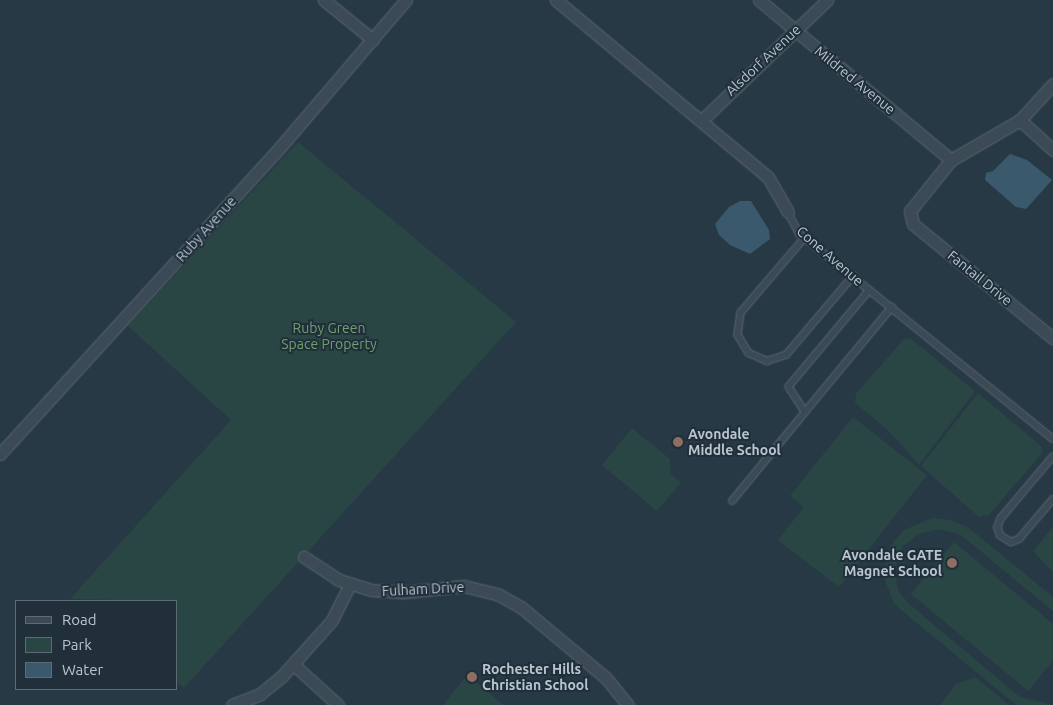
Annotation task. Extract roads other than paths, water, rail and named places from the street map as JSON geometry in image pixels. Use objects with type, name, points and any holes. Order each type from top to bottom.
[{"type":"street","points":[[324,0],[373,40]]},
{"type":"street","name":"Ruby Avenue","points":[[0,454],[276,152],[406,0]]},
{"type":"street","name":"Cone Avenue","points":[[556,0],[768,177],[788,212]]},
{"type":"street","name":"Mildred Avenue","points":[[759,0],[951,160]]},
{"type":"street","name":"Alsdorf Avenue","points":[[701,121],[827,0]]},
{"type":"street","points":[[951,160],[1020,120],[1053,84]]},
{"type":"street","points":[[1020,120],[1053,150]]},
{"type":"street","name":"Fantail Drive","points":[[951,160],[911,207],[910,216],[913,224],[1053,338]]},
{"type":"street","name":"Fulham Drive","points":[[304,557],[325,573],[350,584],[392,592],[464,586],[499,595],[522,608],[606,678],[628,705]]},
{"type":"street","points":[[232,705],[272,685],[293,664],[332,620],[350,584]]},
{"type":"street","points":[[293,664],[338,705]]},
{"type":"lane","name":"Cone Avenue","points":[[788,212],[805,238],[1053,439]]},
{"type":"lane","points":[[805,238],[742,313],[738,335],[749,353],[767,360],[786,356],[853,276]]},
{"type":"lane","points":[[805,412],[789,387],[870,290]]},
{"type":"lane","points":[[732,501],[892,307]]},
{"type":"lane","points":[[1053,457],[1001,519],[998,527],[1000,535],[1011,542],[1019,540],[1053,499]]},
{"type":"water","points":[[1010,154],[1027,160],[1052,180],[1026,209],[1016,207],[985,180],[986,173],[993,171]]},
{"type":"water","points":[[740,201],[751,201],[769,230],[770,239],[750,254],[730,245],[719,235],[715,224],[729,207]]},
{"type":"place","name":"Avondale Middle School","points":[[678,442]]},
{"type":"place","name":"Avondale GATE Magnet School","points":[[952,563]]},
{"type":"place","name":"Rochester Hills Christian School","points":[[472,677]]},
{"type":"park label","name":"Ruby Green Space Property","points":[[329,336]]}]
